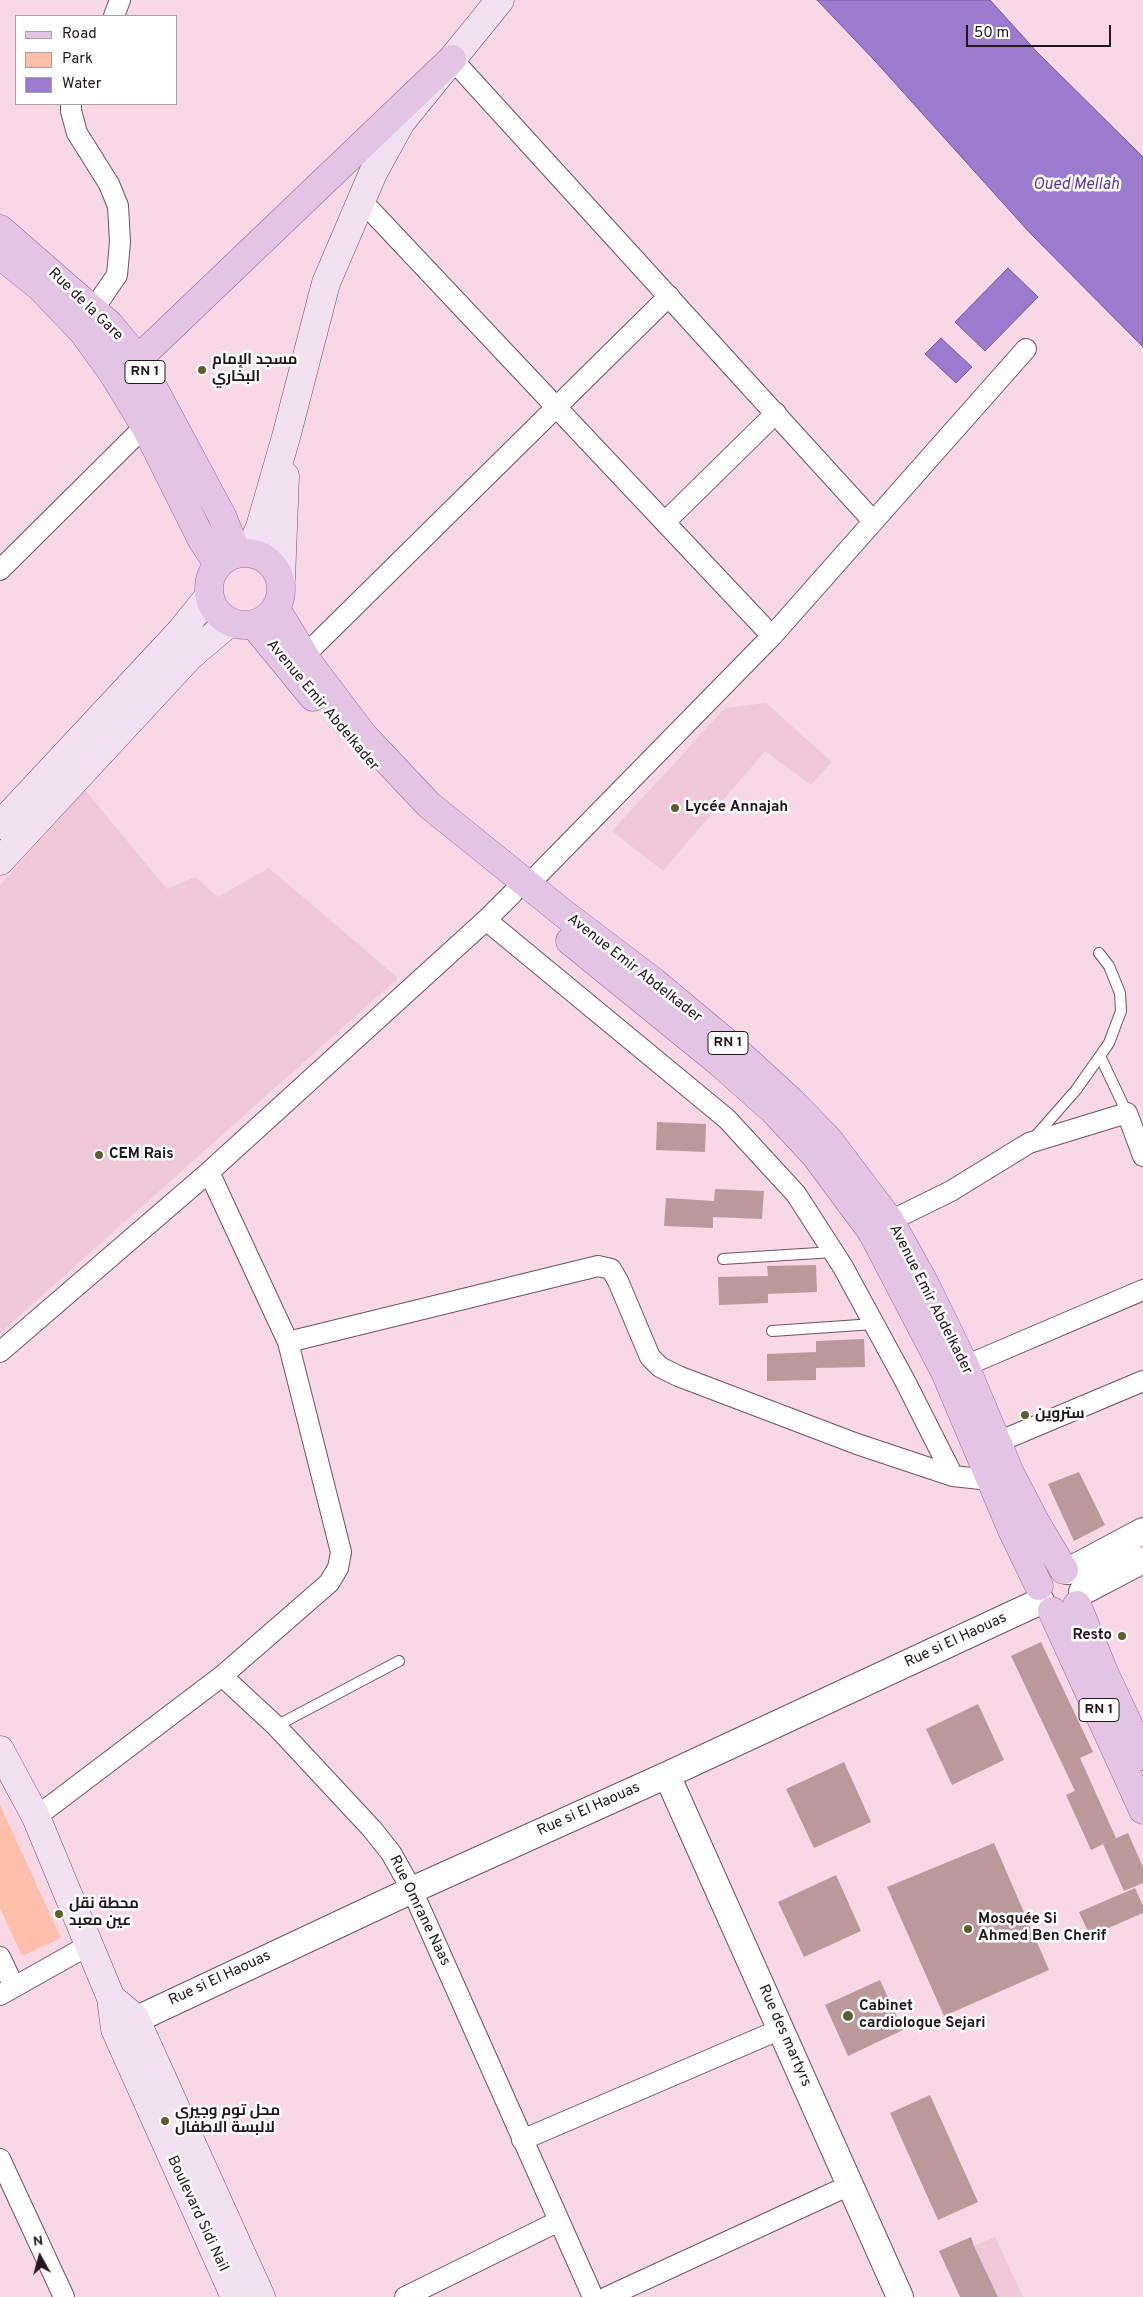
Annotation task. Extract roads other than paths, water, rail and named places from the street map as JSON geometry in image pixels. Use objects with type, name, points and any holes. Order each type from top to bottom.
[{"type":"main road","points":[[242,624],[220,616],[213,607],[209,596],[209,584],[212,574],[235,557],[260,527],[286,437],[326,283],[372,173],[401,122],[500,0]]},
{"type":"main road","points":[[138,359],[452,59]]},
{"type":"main road","name":"Rue de la Gare","points":[[0,229],[109,324],[138,359],[222,516],[235,557]]},
{"type":"main road","name":"Rue de la Gare","points":[[0,255],[40,287],[83,332],[112,372],[144,426],[202,540],[235,557]]},
{"type":"main road","points":[[280,579],[286,437]]},
{"type":"main road","points":[[0,861],[190,656],[242,624],[270,616],[276,609],[282,590],[276,569],[269,561],[259,555],[235,557]]},
{"type":"main road","points":[[0,825],[181,631],[209,596]]},
{"type":"main road","name":"Avenue Emir Abdelkader","points":[[276,609],[305,656],[363,735],[429,805],[521,889],[774,1111],[815,1155],[872,1232],[1000,1476]]},
{"type":"main road","name":"Avenue Emir Abdelkader","points":[[242,624],[363,761],[438,831],[654,982],[732,1047],[792,1102],[828,1139],[890,1221],[925,1284],[965,1366],[998,1442],[1000,1476],[1012,1530],[1060,1591],[1103,1670],[1143,1756]]},
{"type":"main road","name":"Avenue Emir Abdelkader","points":[[1060,1591],[1143,1810]]},
{"type":"main road","points":[[0,1750],[36,1817],[89,1945]]},
{"type":"main road","name":"Boulevard Sidi Nail","points":[[89,1945],[111,1998],[261,2297]]},
{"type":"main road","name":"Boulevard Sidi Nail","points":[[125,2024],[235,2297]]},
{"type":"street","points":[[114,15],[120,0]]},
{"type":"street","points":[[452,59],[873,521]]},
{"type":"street","points":[[71,105],[70,111],[78,133],[109,184],[118,206],[120,242],[117,275],[93,310]]},
{"type":"street","points":[[361,200],[772,636]]},
{"type":"street","points":[[305,656],[669,296]]},
{"type":"street","points":[[0,1352],[209,1172],[521,889],[772,636],[1026,349]]},
{"type":"street","points":[[664,522],[776,413]]},
{"type":"street","points":[[0,570],[144,426]]},
{"type":"street","points":[[486,920],[727,1119],[796,1194],[834,1252],[874,1324],[953,1476]]},
{"type":"street","points":[[890,1221],[951,1191],[1029,1143],[1127,1114],[1143,1156]]},
{"type":"street","points":[[36,1817],[222,1676],[329,1583],[338,1568],[341,1552],[288,1342],[209,1172]]},
{"type":"street","points":[[288,1342],[598,1266],[611,1269],[650,1356],[660,1367],[678,1376],[857,1444],[953,1476],[1000,1476]]},
{"type":"street","points":[[965,1366],[1143,1290]]},
{"type":"street","points":[[998,1442],[1143,1381]]},
{"type":"street","points":[[1060,1591],[1143,1531]]},
{"type":"street","points":[[1060,1591],[1143,1560]]},
{"type":"street","name":"Rue si El Haouas","points":[[125,2024],[412,1890],[667,1775],[1060,1591]]},
{"type":"street","name":"Rue Omrane Naas","points":[[222,1676],[276,1726],[372,1829],[391,1853],[412,1890],[593,2297]]},
{"type":"street","name":"Rue des martyrs","points":[[667,1775],[900,2297]]},
{"type":"street","points":[[0,1957],[7,1991],[89,1945]]},
{"type":"street","points":[[522,2140],[781,2029]]},
{"type":"street","points":[[0,2159],[64,2297]]},
{"type":"street","points":[[607,2297],[850,2185]]},
{"type":"street","points":[[405,2297],[559,2221]]},
{"type":"lane","points":[[1029,1143],[1076,1090],[1100,1056],[1108,1043],[1121,1011],[1120,993],[1109,966],[1099,953]]},
{"type":"lane","points":[[1100,1056],[1127,1114]]},
{"type":"lane","points":[[723,1260],[834,1252]]},
{"type":"lane","points":[[772,1331],[874,1324]]},
{"type":"lane","points":[[276,1726],[399,1661]]},
{"type":"water","name":"Oued Mellah","points":[[817,0],[990,0],[1037,52],[1143,157],[1143,347],[1029,232],[875,61]]},
{"type":"water","points":[[1008,268],[1038,297],[985,351],[955,322]]},
{"type":"water","points":[[941,338],[972,367],[956,383],[925,354]]},
{"type":"place","name":"مسجد الإمام البخاري","points":[[202,370]]},
{"type":"place","name":"Lycée Annajah","points":[[675,808]]},
{"type":"place","name":"CEM Rais","points":[[99,1155]]},
{"type":"place","name":"ستروين","points":[[1025,1415]]},
{"type":"place","name":"Resto","points":[[1122,1636]]},
{"type":"place","name":"محطة نقل عين معبد","points":[[59,1914]]},
{"type":"place","name":"Mosquée Si Ahmed Ben Cherif","points":[[968,1929]]},
{"type":"place","name":"Cabinet cardiologue Sejari","points":[[848,2016]]},
{"type":"place","name":"محل توم وجيري لالبسة الاطفال","points":[[165,2121]]}]
